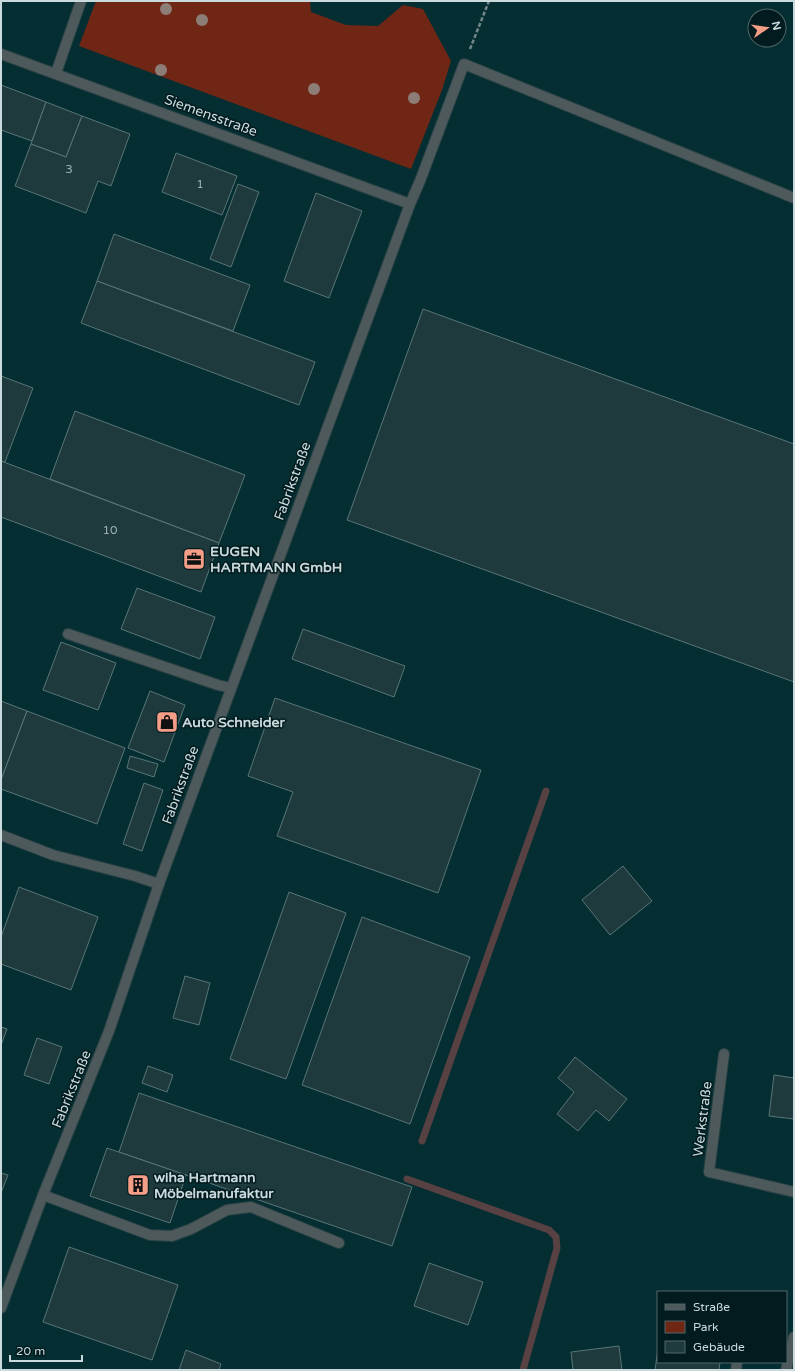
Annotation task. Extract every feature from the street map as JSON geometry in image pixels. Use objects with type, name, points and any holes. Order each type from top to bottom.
[{"type":"street","points":[[56,73],[81,1]]},
{"type":"street","name":"Siemensstraße","points":[[1,54],[410,204]]},
{"type":"street","points":[[464,64],[794,198]]},
{"type":"street","name":"Fabrikstraße","points":[[1,1308],[43,1195],[109,1031],[159,884],[410,204],[464,64]]},
{"type":"street","points":[[68,634],[218,685],[231,688]]},
{"type":"street","points":[[1,835],[53,855],[135,876],[159,884]]},
{"type":"street","name":"Werkstraße","points":[[724,1054],[709,1172],[794,1192]]},
{"type":"street","points":[[43,1195],[150,1235],[172,1236],[191,1229],[226,1210],[251,1207],[339,1243]]},
{"type":"street","points":[[786,1370],[794,1337]]},
{"type":"path","points":[[464,64],[489,1]]},
{"type":"shaded area","points":[[1,1],[794,1],[794,1370],[1,1370]]},
{"type":"green space","points":[[96,1],[310,1],[311,12],[346,25],[378,26],[403,5],[423,9],[451,61],[442,90],[411,169],[79,46]]},
{"type":"building","points":[[1,85],[46,102],[32,141],[1,130]]},
{"type":"building","points":[[46,102],[82,116],[66,157],[31,144]]},
{"type":"building","points":[[82,116],[130,134],[111,186],[98,181],[86,213],[15,186],[31,144],[66,157]]},
{"type":"building","points":[[176,153],[237,176],[222,215],[162,192]]},
{"type":"building","points":[[238,184],[259,192],[231,267],[210,259]]},
{"type":"building","points":[[316,193],[362,211],[329,298],[284,281]]},
{"type":"building","points":[[114,234],[250,285],[233,331],[97,281]]},
{"type":"building","points":[[97,281],[315,362],[299,405],[81,323]]},
{"type":"building","points":[[423,309],[794,444],[794,682],[347,520]]},
{"type":"building","points":[[1,376],[33,388],[5,462],[1,461]]},
{"type":"building","points":[[75,411],[245,475],[219,543],[50,479]]},
{"type":"building","points":[[1,461],[219,543],[201,592],[1,517]]},
{"type":"building","points":[[137,588],[215,617],[200,659],[121,629]]},
{"type":"building","points":[[303,629],[405,666],[394,697],[292,659]]},
{"type":"building","points":[[61,642],[116,663],[98,710],[43,690]]},
{"type":"building","points":[[150,691],[185,705],[164,762],[128,748]]},
{"type":"building","points":[[275,698],[481,770],[438,893],[277,836],[293,792],[248,776]]},
{"type":"building","points":[[1,701],[27,711],[1,780]]},
{"type":"building","points":[[27,711],[125,748],[97,824],[1,789],[1,780]]},
{"type":"building","points":[[130,756],[158,764],[154,777],[127,768]]},
{"type":"building","points":[[144,783],[163,790],[142,851],[123,844]]},
{"type":"building","points":[[623,866],[652,901],[610,935],[582,900]]},
{"type":"building","points":[[19,887],[98,917],[71,990],[1,964],[1,937]]},
{"type":"building","points":[[289,892],[346,913],[286,1079],[230,1059]]},
{"type":"building","points":[[362,917],[470,957],[410,1124],[302,1085]]},
{"type":"building","points":[[185,976],[210,983],[199,1025],[173,1018]]},
{"type":"building","points":[[1,1027],[7,1029],[1,1045]]},
{"type":"building","points":[[37,1038],[62,1047],[49,1084],[24,1075]]},
{"type":"building","points":[[575,1057],[627,1099],[609,1121],[596,1110],[578,1131],[557,1114],[574,1092],[558,1078]]},
{"type":"building","points":[[148,1066],[173,1075],[167,1092],[142,1083]]},
{"type":"building","points":[[774,1075],[794,1078],[794,1119],[769,1116]]},
{"type":"building","points":[[139,1093],[412,1187],[392,1246],[119,1152]]},
{"type":"building","name":"wiha Hartmann Möbelmanufaktur","points":[[107,1148],[186,1175],[170,1223],[90,1196]]},
{"type":"building","points":[[1,1173],[8,1175],[1,1193]]},
{"type":"building","points":[[69,1247],[178,1285],[152,1360],[43,1322]]},
{"type":"building","points":[[429,1263],[483,1282],[468,1325],[414,1306]]},
{"type":"building","points":[[619,1346],[622,1370],[573,1370],[571,1352]]},
{"type":"building","points":[[186,1350],[221,1364],[219,1370],[179,1370]]},
{"type":"building","points":[[657,1356],[657,1363],[720,1363],[719,1370],[655,1370]]},
{"type":"waterway","points":[[422,1141],[546,791]]},
{"type":"waterway","points":[[407,1179],[549,1230],[556,1237],[557,1248],[523,1370]]},
{"type":"place","name":"EUGEN HARTMANN GmbH","points":[[194,559]]},
{"type":"place","name":"Auto Schneider","points":[[167,722]]},
{"type":"place","name":"wiha Hartmann Möbelmanufaktur","points":[[138,1185]]}]
